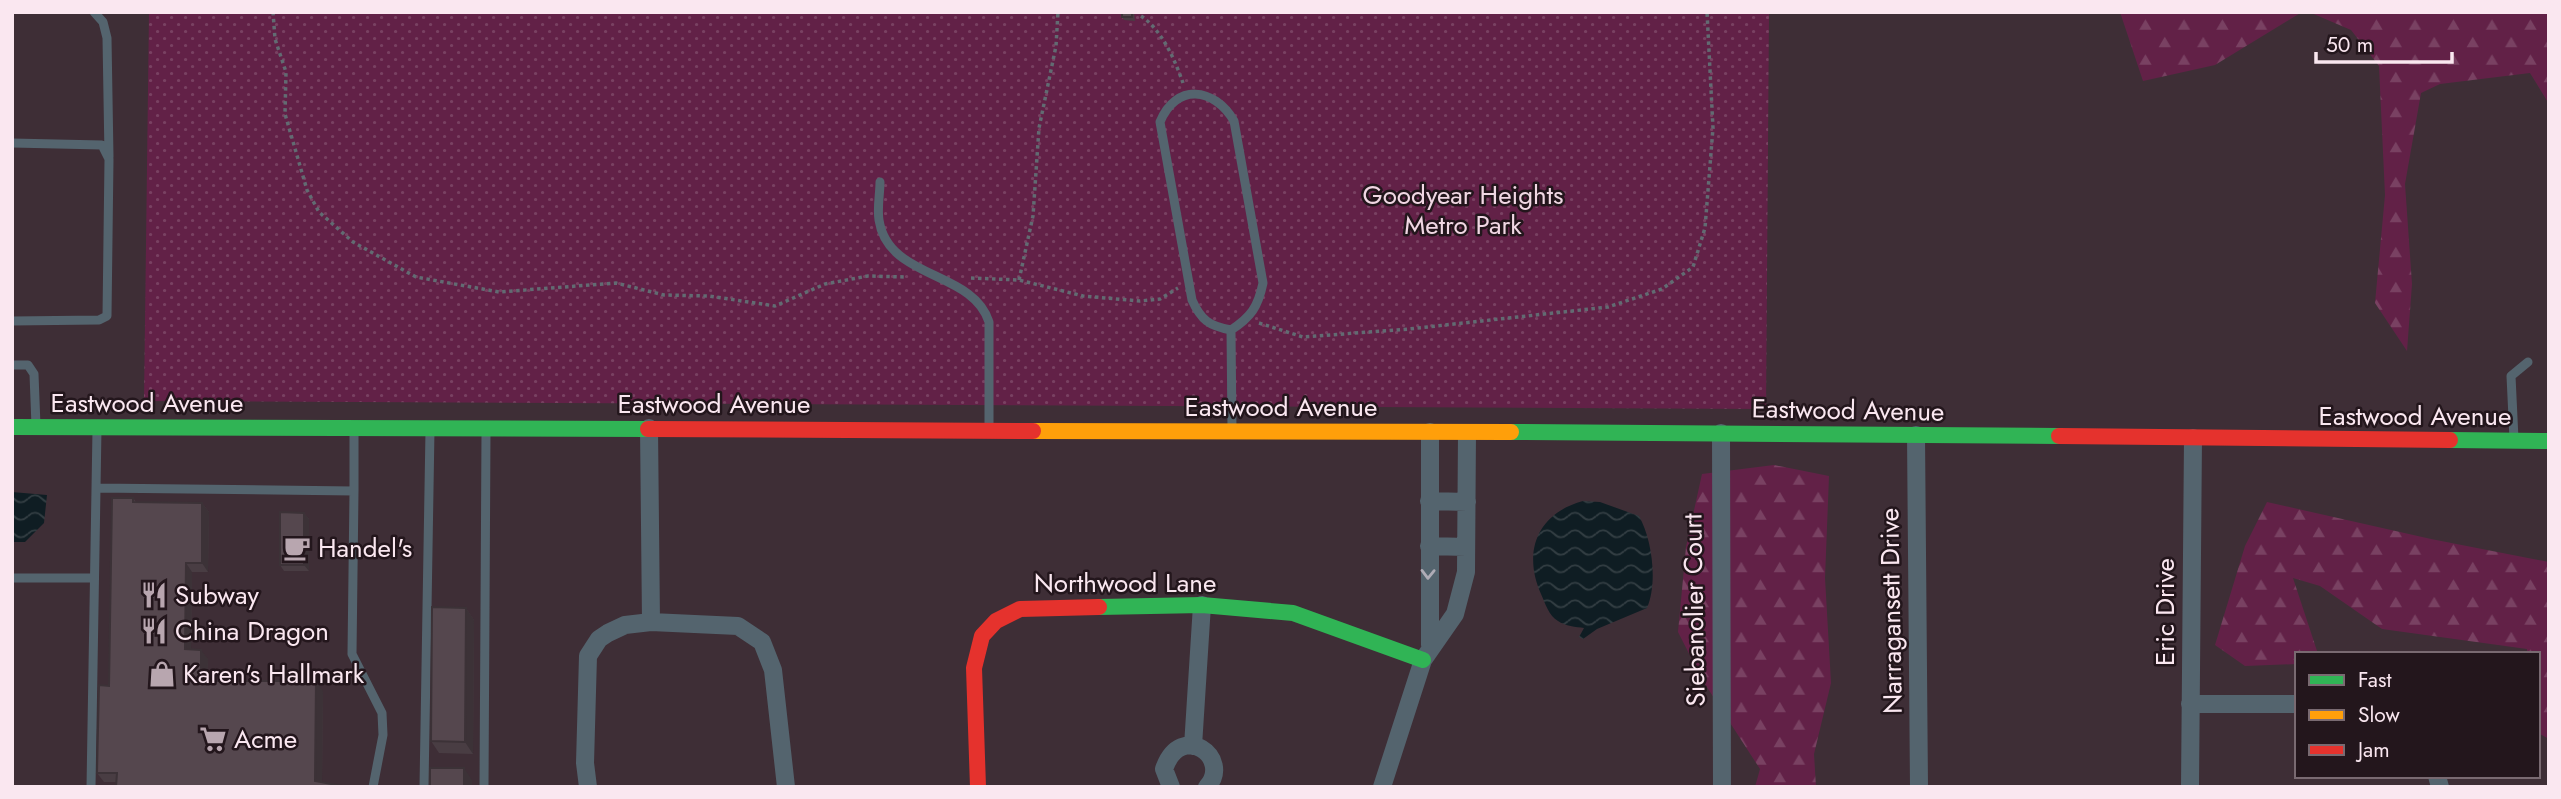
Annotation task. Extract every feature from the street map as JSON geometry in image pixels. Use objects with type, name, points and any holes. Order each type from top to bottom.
[{"type":"street","name":"Eastwood Avenue","points":[[12,428],[1721,433],[2549,441]]},
{"type":"street","points":[[649,428],[651,622]]},
{"type":"street","points":[[1382,787],[1426,653],[1430,432]]},
{"type":"street","points":[[1426,653],[1455,614],[1466,572],[1468,433]]},
{"type":"street","name":"Siebanolier Court","points":[[1721,433],[1722,787]]},
{"type":"street","name":"Narragansett Drive","points":[[1916,435],[1919,787]]},
{"type":"street","name":"Eric Drive","points":[[2190,787],[2193,438]]},
{"type":"street","points":[[1429,501],[1467,502]]},
{"type":"street","points":[[1429,546],[1466,547]]},
{"type":"street","points":[[1192,746],[1202,605]]},
{"type":"street","name":"Northwood Lane","points":[[978,787],[975,664],[978,642],[995,621],[1020,609],[1202,605],[1293,613],[1426,653]]},
{"type":"street","points":[[588,787],[585,763],[588,656],[599,639],[608,633],[625,625],[651,622],[738,626],[762,642],[773,670],[786,787]]},
{"type":"street","points":[[2190,704],[2295,704]]},
{"type":"street","points":[[1171,787],[1164,769],[1169,754],[1182,745],[1201,747],[1212,757],[1214,775],[1207,787]]},
{"type":"lane","points":[[12,321],[99,320],[107,316],[110,159],[107,38],[103,22],[94,12]]},
{"type":"lane","points":[[1187,95],[1211,96],[1225,106],[1234,121],[1263,284],[1259,304],[1248,320],[1231,330],[1211,326],[1199,316],[1188,281],[1160,122],[1166,107],[1187,95]]},
{"type":"lane","points":[[12,143],[102,145],[110,159]]},
{"type":"lane","points":[[880,182],[878,219],[883,234],[912,266],[975,297],[984,307],[989,322],[989,430]]},
{"type":"lane","points":[[1231,330],[1232,432]]},
{"type":"lane","points":[[2514,441],[2511,376],[2528,362]]},
{"type":"lane","points":[[12,365],[28,365],[34,374],[36,427]]},
{"type":"lane","points":[[91,787],[97,428]]},
{"type":"lane","points":[[354,428],[352,654],[382,713],[383,735],[373,787]]},
{"type":"lane","points":[[424,787],[430,428]]},
{"type":"lane","points":[[484,787],[486,428]]},
{"type":"lane","points":[[96,488],[354,491]]},
{"type":"lane","points":[[12,578],[94,578]]},
{"type":"path","points":[[273,12],[275,39],[286,72],[285,114],[307,190],[319,212],[353,242],[416,277],[499,292],[616,283],[664,295],[709,296],[775,306],[825,284],[867,276],[1019,281],[1083,296],[1140,301],[1160,299],[1188,281]]},
{"type":"path","points":[[1019,281],[1032,216],[1039,128],[1056,46],[1058,12]]},
{"type":"path","points":[[1248,320],[1303,337],[1594,309],[1662,289],[1693,267],[1705,228],[1713,128],[1707,12]]},
{"type":"path","points":[[1141,16],[1150,22],[1169,51],[1187,95]]},
{"type":"green space","name":"Goodyear Heights Metro Park","points":[[149,12],[1769,12],[1766,409],[144,401]]},
{"type":"green space","points":[[2120,12],[2302,12],[2215,65],[2143,81]]},
{"type":"green space","points":[[2309,12],[2549,12],[2549,104],[2530,73],[2440,84],[2421,93],[2405,184],[2412,284],[2407,351],[2375,303],[2385,195],[2379,66],[2351,30]]},
{"type":"green space","points":[[1774,465],[1829,476],[1825,578],[1831,683],[1814,754],[1816,787],[1755,787],[1760,769],[1703,681],[1678,632],[1686,547],[1702,474]]},
{"type":"green space","points":[[2267,502],[2549,562],[2549,739],[2540,734],[2540,652],[2382,629],[2320,586],[2293,578],[2317,652],[2295,652],[2295,664],[2245,666],[2215,645],[2245,546]]},
{"type":"water","points":[[12,492],[47,495],[44,523],[25,542],[12,542]]},
{"type":"water","points":[[1583,501],[1600,502],[1639,516],[1650,549],[1653,574],[1647,608],[1597,629],[1583,639],[1579,637],[1584,628],[1561,623],[1550,613],[1541,594],[1533,563],[1538,536],[1545,524],[1567,507]]},
{"type":"building","points":[[1122,12],[1132,12],[1132,17],[1122,17]]},
{"type":"building","points":[[112,498],[133,498],[133,502],[202,503],[202,563],[186,563],[185,649],[201,650],[201,681],[316,681],[315,781],[347,787],[116,787],[117,773],[97,773],[99,685],[109,686]]},
{"type":"building","points":[[280,512],[304,513],[304,565],[280,565]]},
{"type":"building","points":[[432,607],[466,608],[465,742],[431,741]]},
{"type":"building","points":[[430,768],[464,768],[464,787],[430,787]]},
{"type":"traffic: fast","points":[[12,427],[648,429]]},
{"type":"traffic: fast","points":[[1511,432],[2059,436]]},
{"type":"traffic: fast","points":[[2450,440],[2549,441]]},
{"type":"traffic: fast","points":[[1099,607],[1202,605],[1293,613],[1423,660]]},
{"type":"traffic: slow","points":[[1033,431],[1511,432]]},
{"type":"traffic: jam","points":[[648,429],[1033,431]]},
{"type":"traffic: jam","points":[[2059,436],[2450,440]]},
{"type":"traffic: jam","points":[[978,787],[974,668],[982,636],[996,621],[1020,609],[1099,607]]},
{"type":"place","name":"Handel's","points":[[297,548]]},
{"type":"place","name":"Subway","points":[[154,595]]},
{"type":"place","name":"China Dragon","points":[[154,631]]},
{"type":"place","name":"Karen's Hallmark","points":[[162,674]]},
{"type":"place","name":"Acme","points":[[213,739]]}]
